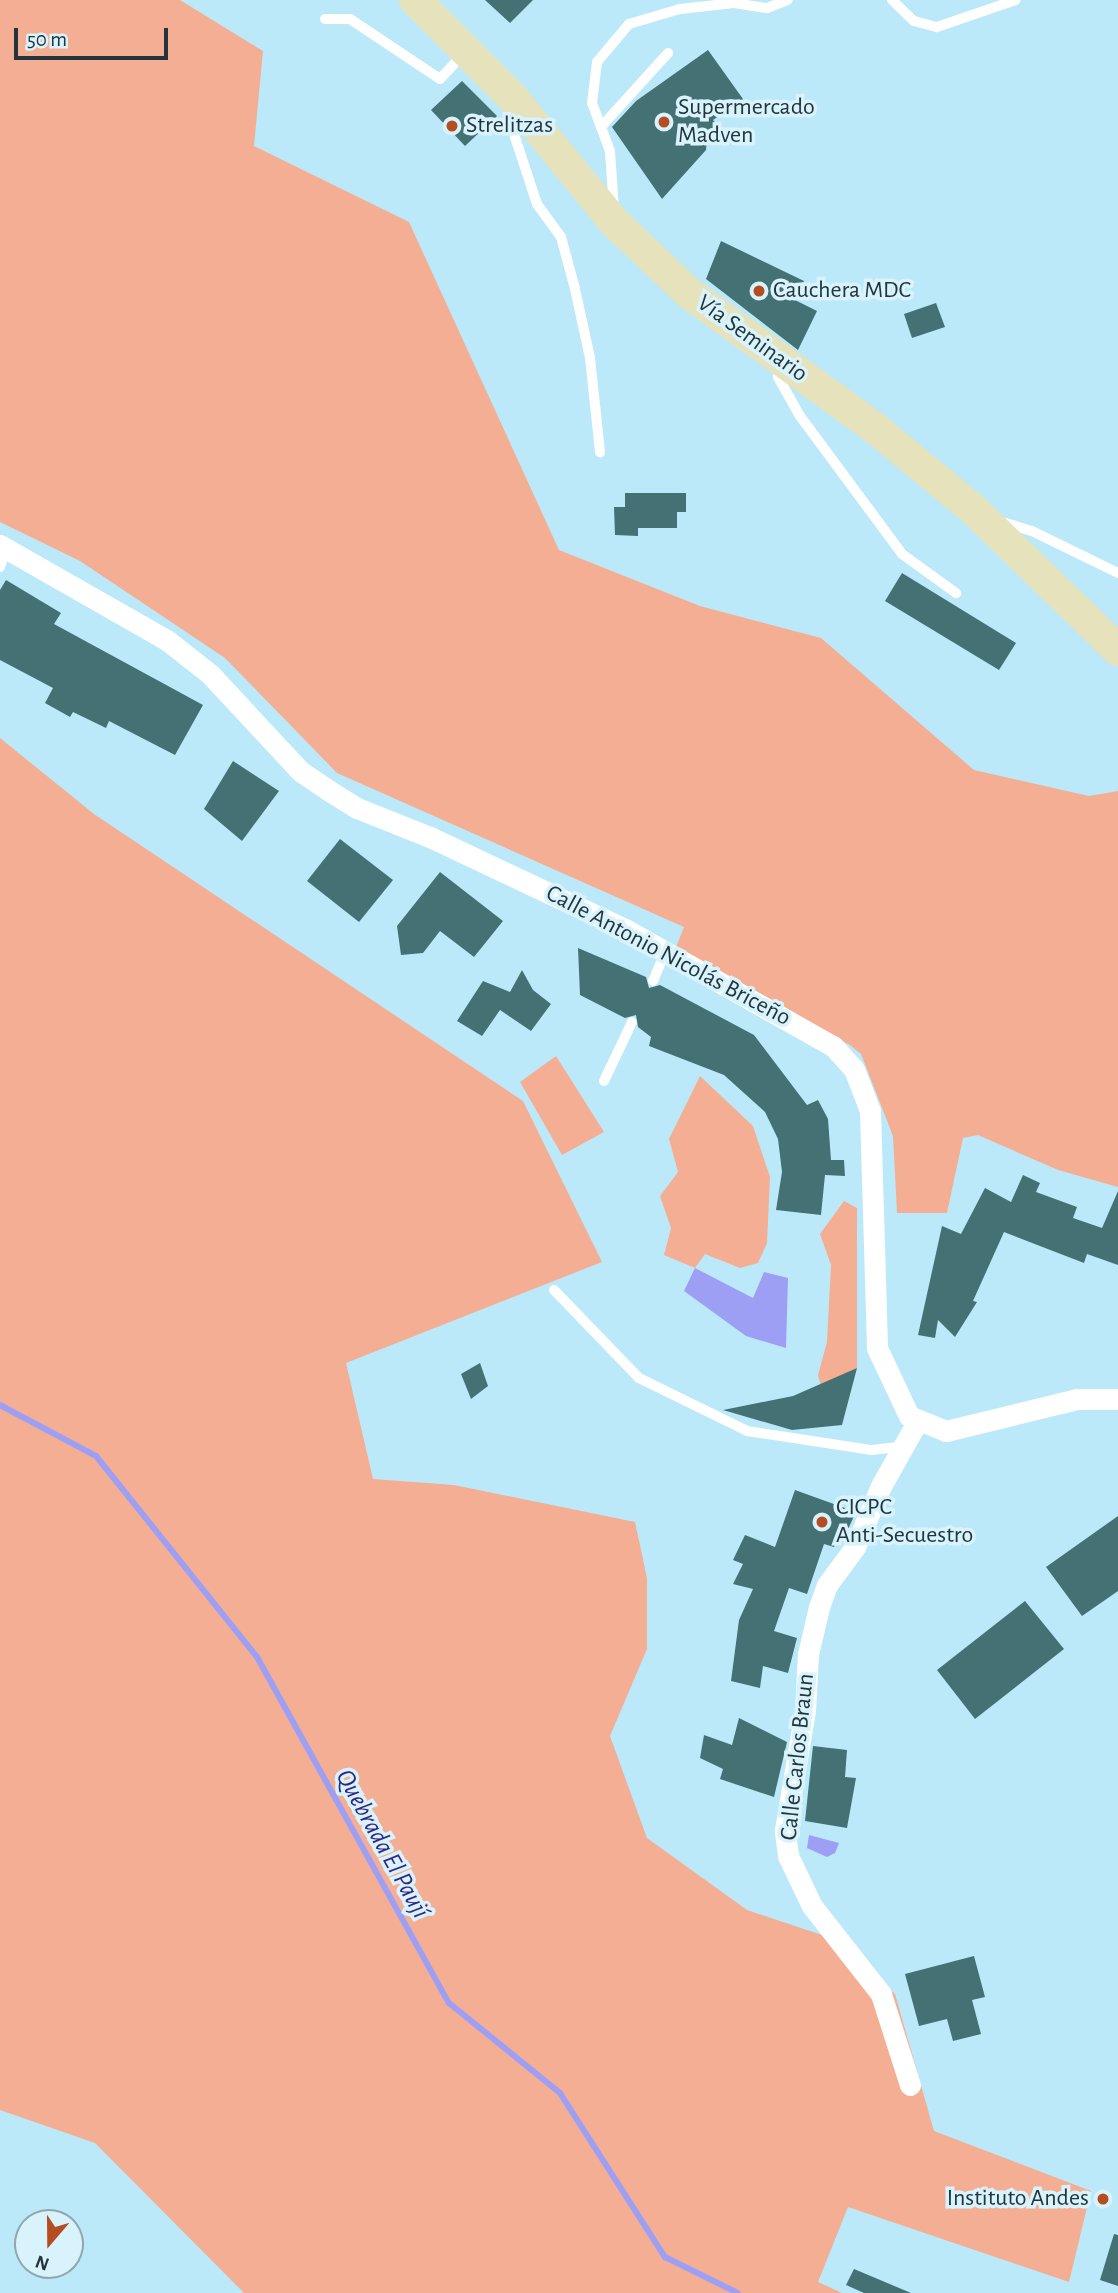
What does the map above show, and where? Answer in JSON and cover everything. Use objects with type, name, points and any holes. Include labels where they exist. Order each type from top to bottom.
[{"type":"main road","name":"Vía Seminario","points":[[415,0],[513,98],[615,223],[690,293],[778,360],[876,429],[979,515],[1118,650]]},
{"type":"street","name":"Calle Antonio Nicolás Briceño","points":[[2,554],[168,641],[210,674],[300,771],[328,790],[666,950],[810,1031],[854,1069],[870,1111],[874,1147],[877,1348],[897,1397],[917,1422]]},
{"type":"street","points":[[917,1422],[946,1431],[1077,1399],[1118,1399]]},
{"type":"street","name":"Calle Carlos Braun","points":[[910,2085],[881,1994],[812,1906],[788,1856],[785,1830],[805,1711],[812,1628],[827,1585],[855,1547],[902,1447],[917,1422]]},
{"type":"lane","points":[[615,223],[610,151],[592,103],[597,62],[629,24],[680,9],[734,3],[767,8],[788,0]]},
{"type":"lane","points":[[892,0],[914,21],[937,27],[1016,0]]},
{"type":"lane","points":[[325,19],[350,19],[440,79],[467,50]]},
{"type":"lane","points":[[601,127],[668,53]]},
{"type":"lane","points":[[513,98],[513,131],[537,204],[561,237],[575,289],[590,358],[600,452]]},
{"type":"lane","points":[[778,360],[778,377],[800,416],[902,554],[956,593]]},
{"type":"lane","points":[[979,515],[1032,531],[1118,573]]},
{"type":"lane","points":[[653,981],[666,950]]},
{"type":"lane","points":[[604,1082],[632,1022]]},
{"type":"lane","points":[[554,1290],[639,1378],[747,1431],[871,1450],[902,1447]]},
{"type":"shaded area","points":[[0,0],[180,0],[263,51],[254,146],[409,222],[559,550],[700,606],[821,638],[974,770],[1089,796],[1118,791],[1118,1187],[1058,1170],[978,1135],[963,1138],[947,1213],[897,1213],[893,1136],[861,1054],[850,1045],[675,950],[684,927],[337,773],[225,658],[80,561],[0,522]]},
{"type":"shaded area","points":[[0,738],[94,814],[523,1101],[602,1262],[346,1363],[373,1479],[454,1485],[635,1522],[647,1578],[647,1649],[610,1736],[647,1838],[747,1910],[825,1936],[895,1994],[934,2131],[1091,2191],[1069,2282],[848,2207],[818,2282],[842,2293],[244,2293],[95,2143],[0,2110]]},
{"type":"shaded area","points":[[556,1056],[604,1132],[562,1155],[520,1082]]},
{"type":"shaded area","points":[[700,1076],[753,1126],[770,1177],[767,1243],[758,1263],[740,1268],[705,1254],[695,1268],[664,1255],[671,1228],[660,1196],[678,1172],[669,1139]]},
{"type":"shaded area","points":[[844,1201],[857,1208],[857,1368],[821,1387],[818,1375],[827,1342],[831,1265],[820,1234]]},
{"type":"water","points":[[695,1268],[753,1298],[764,1272],[788,1278],[786,1348],[746,1336],[684,1291]]},
{"type":"water","points":[[809,1835],[839,1843],[835,1853],[827,1857],[807,1848]]},
{"type":"building","points":[[485,0],[533,0],[510,23]]},
{"type":"building","name":"Supermercado Madven","points":[[708,50],[743,99],[713,120],[717,125],[708,132],[706,150],[662,199],[612,127],[636,101]]},
{"type":"building","points":[[462,81],[497,116],[465,146],[431,110]]},
{"type":"building","name":"Cauchera MDC","points":[[721,241],[804,281],[795,300],[817,311],[798,350],[706,279]]},
{"type":"building","points":[[936,303],[945,327],[912,338],[904,314]]},
{"type":"building","points":[[625,493],[686,493],[686,512],[677,512],[677,528],[638,528],[638,536],[615,535],[614,507],[625,507]]},
{"type":"building","points":[[902,573],[1016,643],[999,670],[885,601]]},
{"type":"building","points":[[6,580],[61,613],[54,624],[203,705],[175,755],[109,721],[106,728],[73,712],[70,717],[45,703],[53,688],[0,660],[0,590]]},
{"type":"building","points":[[233,761],[279,791],[242,841],[204,809]]},
{"type":"building","points":[[340,839],[393,880],[359,922],[307,881]]},
{"type":"building","points":[[440,872],[503,921],[474,957],[440,931],[423,953],[401,955],[397,926]]},
{"type":"building","points":[[578,948],[646,977],[649,988],[660,985],[754,1035],[807,1105],[818,1100],[828,1119],[831,1160],[844,1160],[845,1176],[825,1175],[821,1215],[776,1210],[782,1172],[778,1139],[765,1112],[724,1075],[649,1046],[651,1037],[638,1027],[636,1015],[625,1018],[580,995]]},
{"type":"building","points":[[522,970],[533,990],[551,1004],[531,1031],[500,1010],[482,1036],[457,1021],[483,981],[510,992]]},
{"type":"building","points":[[1023,1175],[1040,1183],[1036,1192],[1077,1207],[1073,1218],[1102,1228],[1118,1191],[1118,1265],[1087,1254],[1084,1263],[1004,1232],[973,1301],[977,1302],[955,1337],[938,1320],[935,1338],[918,1335],[942,1226],[961,1234],[985,1188],[1011,1202]]},
{"type":"building","points":[[480,1363],[488,1386],[471,1399],[461,1374]]},
{"type":"building","points":[[857,1368],[842,1425],[792,1430],[723,1410],[793,1396]]},
{"type":"building","points":[[795,1490],[856,1512],[842,1542],[836,1540],[834,1547],[824,1544],[807,1594],[789,1588],[774,1631],[797,1638],[788,1673],[763,1666],[760,1688],[731,1681],[739,1620],[753,1589],[733,1584],[743,1564],[733,1560],[745,1535],[775,1547]]},
{"type":"building","points":[[1118,1516],[1118,1591],[1082,1616],[1046,1567]]},
{"type":"building","points":[[1025,1601],[1064,1649],[975,1719],[937,1670]]},
{"type":"building","points":[[739,1718],[787,1742],[774,1797],[720,1779],[723,1769],[700,1758],[704,1735],[732,1745]]},
{"type":"building","points":[[813,1746],[847,1750],[845,1777],[856,1778],[847,1828],[805,1821]]},
{"type":"building","points":[[974,1956],[985,1997],[972,2000],[981,2034],[953,2041],[947,2019],[919,2026],[905,1974]]},
{"type":"building","points":[[1114,2234],[1118,2235],[1118,2286],[1100,2280]]},
{"type":"building","points":[[854,2269],[911,2293],[864,2293],[846,2285]]},
{"type":"waterway","name":"Quebrada El Paují","points":[[0,1405],[96,1456],[257,1657],[449,2003],[560,2093],[665,2257],[738,2293]]},
{"type":"place","name":"Supermercado Madven","points":[[664,122]]},
{"type":"place","name":"Strelitzas","points":[[452,126]]},
{"type":"place","name":"Cauchera MDC","points":[[759,291]]},
{"type":"place","name":"CICPC Anti-Secuestro","points":[[822,1522]]},
{"type":"place","name":"Instituto Andes","points":[[1103,2199]]}]
